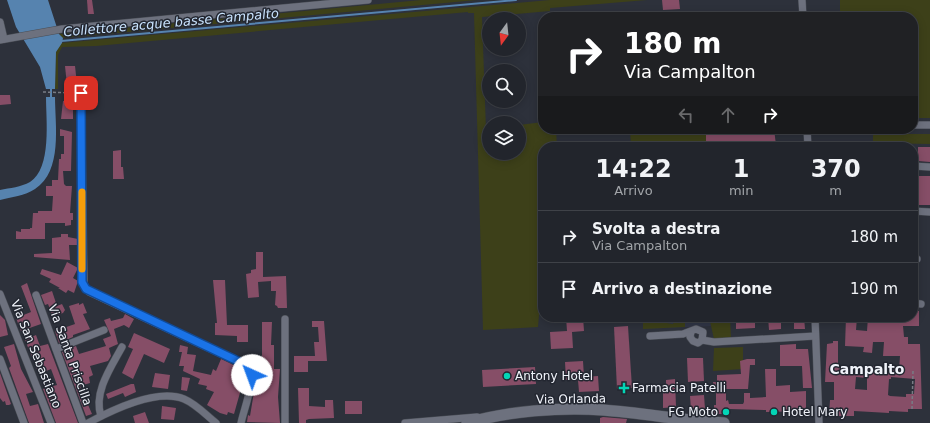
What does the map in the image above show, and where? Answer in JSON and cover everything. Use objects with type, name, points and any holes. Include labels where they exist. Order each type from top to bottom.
[{"type":"main road","name":"Via Orlanda","points":[[467,423],[486,417],[550,411],[593,410],[686,421],[724,423]]},
{"type":"street","points":[[0,22],[2,39],[62,29],[368,0]]},
{"type":"street","points":[[802,0],[803,12]]},
{"type":"street","points":[[81,93],[84,285],[90,292],[249,367],[252,380],[241,423]]},
{"type":"street","points":[[918,125],[930,126]]},
{"type":"street","points":[[918,166],[930,167]]},
{"type":"street","points":[[918,211],[930,212]]},
{"type":"street","name":"Via San Sebastiano","points":[[0,294],[51,423]]},
{"type":"street","name":"Via Santa Priscilla","points":[[36,295],[83,423]]},
{"type":"street","points":[[285,320],[285,423]]},
{"type":"street","points":[[814,322],[819,423]]},
{"type":"street","points":[[56,349],[104,330]]},
{"type":"street","points":[[650,336],[691,332],[690,337],[693,341],[698,343],[702,340],[714,342],[815,336]]},
{"type":"street","points":[[101,416],[98,407],[99,395],[122,347]]},
{"type":"street","points":[[0,358],[24,423]]},
{"type":"street","points":[[88,423],[119,407],[141,401],[170,396],[190,402],[216,423]]},
{"type":"street","points":[[405,423],[486,417]]},
{"type":"street","points":[[434,420],[441,423]]},
{"type":"street","points":[[413,422],[425,423]]},
{"type":"path","points":[[43,92],[81,93]]},
{"type":"path","points":[[912,408],[913,371]]},
{"type":"shaded area","points":[[643,322],[712,322],[712,326],[643,329]]},
{"type":"green space","points":[[421,0],[477,0],[63,38],[59,34]]},
{"type":"green space","points":[[550,0],[647,0],[550,8],[550,11],[526,13],[482,12],[482,56],[483,56],[484,64],[482,64],[482,108],[485,108],[486,116],[482,116],[482,160],[526,160],[526,124],[538,123],[538,134],[556,134],[557,142],[538,142],[538,327],[483,330],[474,13],[468,12],[96,46],[62,47],[58,55],[58,89],[55,89],[56,52],[61,43]]},
{"type":"green space","points":[[840,0],[930,0],[930,118],[918,118],[918,12],[840,11]]},
{"type":"green space","points":[[630,134],[715,134],[706,135],[706,142],[631,142]]},
{"type":"green space","points":[[873,134],[930,134],[930,144],[918,144],[918,142],[873,142]]},
{"type":"green space","points":[[643,322],[673,324],[674,322],[685,322],[685,327],[643,329]]},
{"type":"green space","points":[[710,322],[730,322],[731,338],[714,339]]},
{"type":"green space","points":[[743,347],[743,369],[713,371],[714,348]]},
{"type":"water","points":[[7,0],[48,0],[59,34],[63,38],[62,43],[56,52],[55,89],[46,89],[40,67],[16,27]]},
{"type":"water","points":[[46,97],[55,97],[56,147],[50,171],[44,181],[35,189],[22,195],[0,200],[0,190],[27,184],[37,175],[42,166],[45,155],[47,130]]},
{"type":"building","points":[[87,0],[92,0],[94,14],[88,14]]},
{"type":"building","points":[[662,0],[679,0],[680,9],[663,10]]},
{"type":"building","points":[[65,66],[75,66],[77,84],[67,85]]},
{"type":"building","points":[[0,95],[10,95],[11,104],[0,105]]},
{"type":"building","points":[[63,101],[69,101],[69,104],[73,104],[73,119],[61,119]]},
{"type":"building","points":[[60,129],[72,132],[71,171],[63,171],[64,184],[66,186],[72,186],[70,213],[73,213],[73,220],[71,220],[71,225],[65,226],[65,223],[45,223],[45,239],[16,239],[16,231],[21,232],[21,229],[32,228],[33,213],[38,213],[38,211],[52,211],[53,196],[46,196],[46,186],[52,186],[52,180],[58,180],[59,159],[61,159],[61,154],[64,154],[64,136],[60,136]]},
{"type":"building","points":[[775,134],[776,142],[706,142],[706,135]]},
{"type":"building","points":[[918,147],[930,147],[930,162],[918,161]]},
{"type":"building","points":[[121,150],[121,167],[123,167],[124,179],[113,179],[113,151]]},
{"type":"building","points":[[919,176],[930,176],[930,205],[918,205]]},
{"type":"building","points":[[61,234],[68,234],[68,237],[78,239],[78,245],[69,245],[70,260],[34,257],[34,254],[52,253],[52,238],[61,237]]},
{"type":"building","points":[[256,252],[263,252],[263,277],[286,276],[287,308],[278,308],[275,305],[276,291],[271,291],[271,281],[258,282],[259,297],[248,298],[246,274],[251,273],[251,270],[256,269]]},
{"type":"building","points":[[67,262],[78,268],[73,278],[78,281],[74,293],[68,290],[66,293],[49,282],[51,279],[40,274],[42,269],[61,275]]},
{"type":"building","points":[[213,280],[225,280],[227,325],[248,325],[248,342],[237,342],[237,336],[215,335],[215,323],[217,323]]},
{"type":"building","points":[[27,283],[41,324],[21,331],[16,318],[31,312],[21,286]]},
{"type":"building","points":[[52,291],[57,306],[62,304],[65,310],[63,313],[53,317],[48,304],[45,305],[41,295]]},
{"type":"building","points":[[79,303],[79,305],[83,303],[87,313],[83,314],[90,329],[73,335],[73,337],[59,343],[55,331],[75,324],[69,306]]},
{"type":"building","points":[[919,311],[919,326],[903,326],[904,337],[908,337],[908,344],[920,344],[922,409],[908,409],[908,412],[889,411],[889,413],[854,411],[854,416],[829,416],[830,400],[834,400],[834,382],[825,382],[827,344],[833,343],[833,341],[838,341],[838,368],[863,368],[875,366],[875,369],[899,370],[900,356],[883,356],[884,342],[873,342],[872,353],[863,352],[864,347],[845,346],[846,322],[857,322],[856,330],[867,331],[868,322],[918,322]],"holes":[[[856,377],[867,378],[867,390],[855,389]],[[891,377],[915,379],[914,394],[906,394],[906,397],[888,395],[889,379],[891,379]]]},
{"type":"building","points":[[125,314],[134,319],[129,328],[124,325],[114,329],[118,344],[109,348],[111,356],[108,361],[90,366],[93,375],[89,377],[90,383],[80,386],[92,414],[86,416],[62,352],[76,346],[79,354],[106,346],[103,339],[111,336],[104,320],[110,318],[111,321],[123,318]]},
{"type":"building","points":[[0,315],[5,320],[8,335],[0,337]]},
{"type":"building","points":[[312,321],[324,321],[327,361],[308,361],[308,372],[294,372],[294,356],[315,356],[314,342],[319,342],[318,327],[312,327]]},
{"type":"building","points":[[262,322],[272,322],[271,345],[274,345],[274,369],[280,369],[278,397],[280,423],[247,422],[248,415],[250,416],[258,368],[262,368]]},
{"type":"building","points":[[566,322],[583,322],[584,331],[572,332],[573,348],[551,349],[550,332],[567,331]]},
{"type":"building","points":[[736,322],[755,322],[755,328],[736,329]]},
{"type":"building","points":[[768,322],[781,322],[781,329],[769,330]]},
{"type":"building","points":[[794,322],[804,322],[805,329],[794,329]]},
{"type":"building","points":[[628,326],[632,388],[617,389],[614,327]]},
{"type":"building","points":[[134,333],[170,349],[164,363],[144,354],[133,379],[122,373],[133,349],[128,347]]},
{"type":"building","points":[[36,335],[40,346],[48,344],[78,423],[56,423],[43,389],[57,385],[51,369],[39,374],[25,340]]},
{"type":"building","points":[[14,344],[21,369],[33,392],[26,394],[30,406],[38,404],[44,423],[29,423],[9,368],[11,366],[4,347]]},
{"type":"building","points":[[796,344],[796,349],[808,349],[812,388],[803,388],[802,366],[780,366],[780,345]]},
{"type":"building","points":[[180,345],[188,347],[187,354],[196,355],[193,371],[211,375],[213,369],[216,371],[221,359],[240,368],[238,372],[245,375],[234,414],[228,412],[227,415],[220,413],[207,405],[214,392],[206,389],[207,386],[198,384],[200,379],[183,371],[184,366],[179,366],[182,352],[179,352]]},
{"type":"building","points":[[687,358],[703,358],[704,381],[688,382]]},
{"type":"building","points":[[755,359],[755,365],[750,365],[748,389],[726,389],[726,401],[728,400],[729,404],[743,404],[744,393],[750,393],[750,398],[766,397],[765,369],[776,369],[776,386],[790,385],[790,392],[806,391],[806,411],[766,412],[766,410],[729,409],[729,414],[714,414],[714,405],[716,405],[716,389],[714,389],[713,382],[717,382],[717,375],[741,374],[740,361]]},
{"type":"building","points":[[583,361],[584,377],[598,376],[599,391],[579,392],[578,380],[566,380],[565,362]]},
{"type":"building","points":[[535,367],[536,384],[483,387],[482,370]]},
{"type":"building","points":[[0,373],[11,404],[9,405],[6,405],[5,401],[3,402],[0,398]]},
{"type":"building","points":[[155,373],[170,375],[168,389],[152,387]]},
{"type":"building","points":[[182,377],[190,378],[187,391],[181,390]]},
{"type":"building","points":[[675,379],[676,407],[663,408],[663,393],[666,393],[666,380]]},
{"type":"building","points":[[134,384],[136,392],[125,397],[123,393],[108,399],[106,394]]},
{"type":"building","points":[[298,388],[309,388],[309,406],[325,407],[325,400],[333,400],[334,418],[309,419],[306,420],[306,423],[299,423]]},
{"type":"building","points":[[704,395],[705,409],[691,410],[690,396]]},
{"type":"building","points":[[345,401],[362,401],[362,414],[345,414]]},
{"type":"building","points":[[162,406],[176,408],[174,420],[161,419]]},
{"type":"building","points":[[145,412],[149,423],[135,423],[133,416]]},
{"type":"building","points":[[600,418],[627,419],[626,423],[600,423]]},
{"type":"waterway","name":"Collettore acque basse Campalto","points":[[61,41],[516,0]]},
{"type":"waterway","points":[[51,87],[51,98]]},
{"type":"slow traffic","points":[[82,192],[82,269]]},
{"type":"place","name":"Antony Hotel","points":[[507,376]]},
{"type":"place","name":"Farmacia Patelli","points":[[624,388]]},
{"type":"place","name":"FG Moto","points":[[726,412]]},
{"type":"place","name":"Hotel Mary","points":[[774,412]]},
{"type":"district","name":"Campalto","points":[[867,369]]},
{"type":"route","points":[[81,93],[82,282],[86,289],[244,364],[249,367],[252,375]]}]
